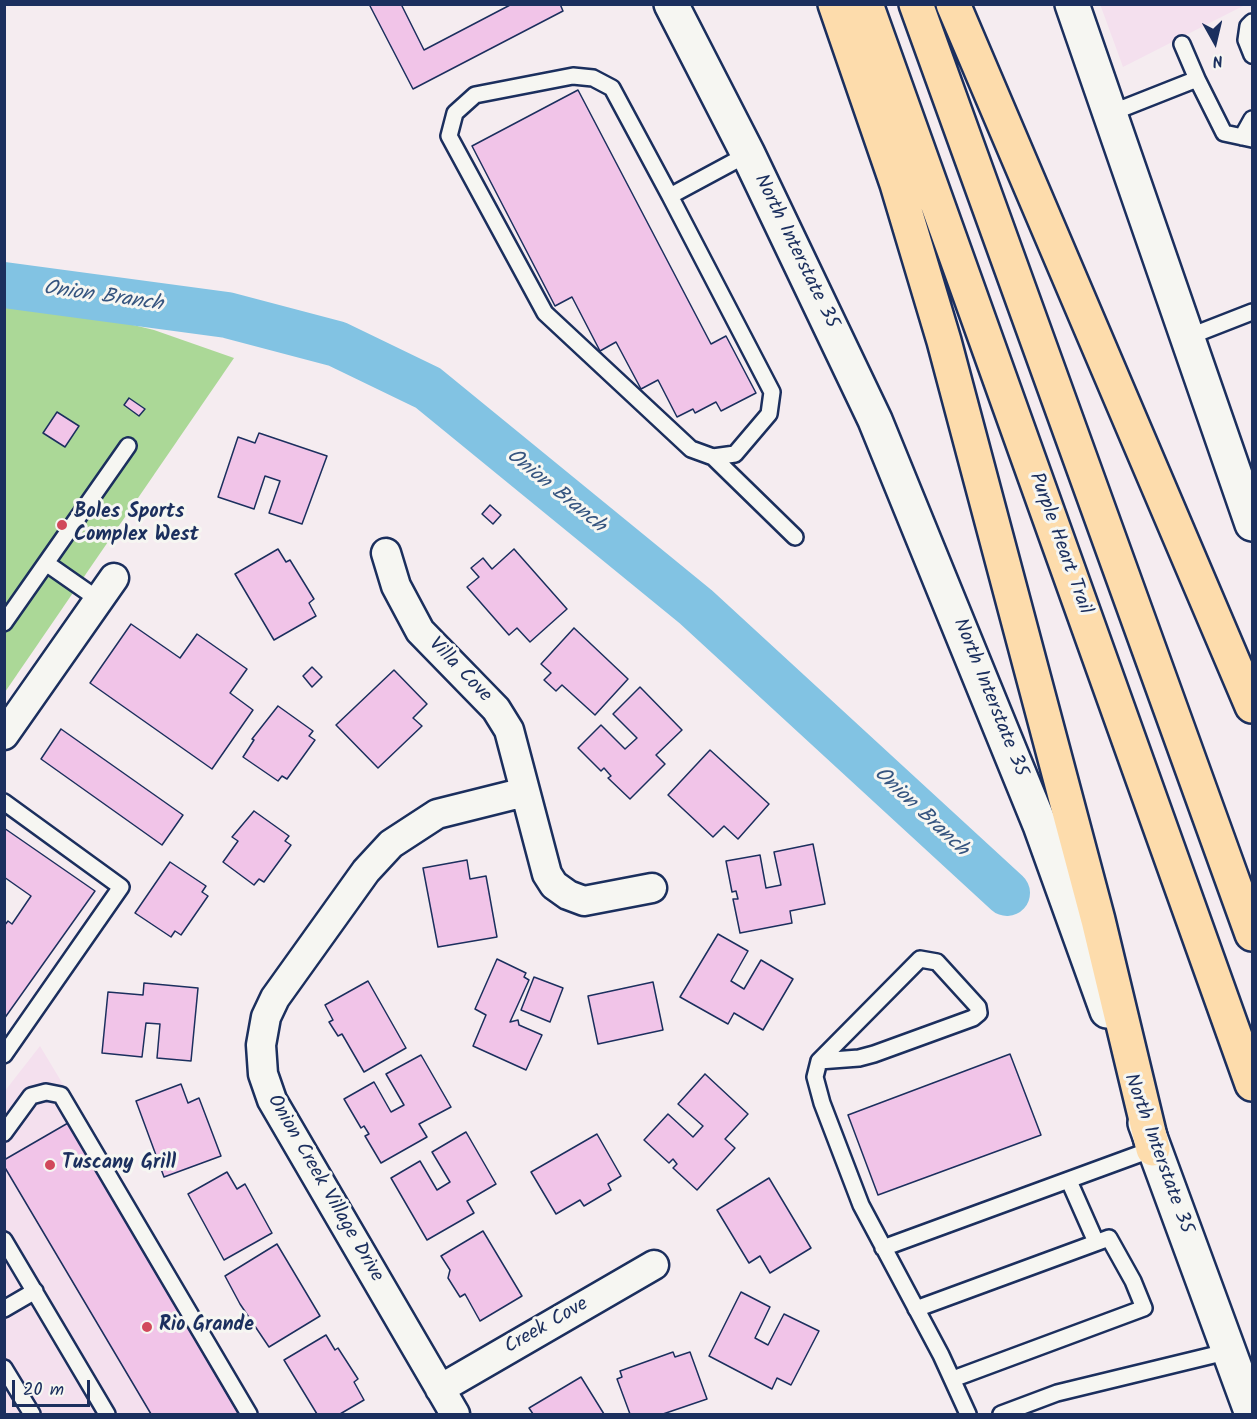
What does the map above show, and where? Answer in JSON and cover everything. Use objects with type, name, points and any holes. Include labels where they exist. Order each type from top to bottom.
[{"type":"highway","points":[[835,4],[897,184],[944,341],[1098,920],[1154,1149]]},
{"type":"highway","name":"Purple Heart Trail","points":[[866,4],[1252,1084]]},
{"type":"highway","points":[[916,4],[1252,934]]},
{"type":"highway","points":[[953,4],[1252,706]]},
{"type":"main road","name":"North Interstate 35","points":[[671,4],[748,154],[875,420],[955,611],[1040,825],[1097,981],[1154,1149],[1252,1414]]},
{"type":"main road","points":[[1072,4],[1252,524]]},
{"type":"street","name":"Villa Cove","points":[[386,553],[396,586],[420,631],[496,709],[509,730],[547,874],[554,885],[567,895],[584,901],[652,888]]},
{"type":"street","points":[[4,735],[106,589]]},
{"type":"street","name":"Onion Creek Village Drive","points":[[455,1414],[272,1100],[263,1074],[261,1045],[266,1017],[275,998],[366,871],[391,844],[437,814],[525,792]]},
{"type":"street","name":"Creek Cove","points":[[440,1389],[654,1265]]},
{"type":"lane","points":[[1252,22],[1248,26],[1246,40],[1252,55]]},
{"type":"lane","points":[[1182,44],[1224,132],[1247,138],[1252,119]]},
{"type":"lane","points":[[713,457],[735,454],[769,414],[771,392],[612,88],[593,78],[573,76],[475,95],[455,113],[449,136],[545,313],[691,448],[713,457],[795,537]]},
{"type":"lane","points":[[1111,113],[1197,79]]},
{"type":"lane","points":[[670,196],[748,154]]},
{"type":"lane","points":[[1188,337],[1252,312]]},
{"type":"lane","points":[[4,623],[128,446]]},
{"type":"lane","points":[[46,563],[106,589]]},
{"type":"lane","points":[[4,802],[121,887],[4,1055]]},
{"type":"lane","points":[[819,1061],[859,1058],[874,1054],[973,1018],[979,1012],[978,1007],[937,962],[920,959],[819,1061],[816,1077],[822,1103],[861,1205],[953,1379],[968,1414]]},
{"type":"lane","points":[[4,1133],[32,1096],[46,1092],[61,1095],[249,1414]]},
{"type":"lane","points":[[883,1248],[1154,1149]]},
{"type":"lane","points":[[1069,1181],[1096,1242]]},
{"type":"lane","points":[[916,1309],[1109,1238],[1133,1281],[1144,1308],[953,1379]]},
{"type":"lane","points":[[4,1240],[107,1414]]},
{"type":"lane","points":[[4,1309],[35,1291]]},
{"type":"lane","points":[[1000,1414],[1057,1392],[1230,1351]]},
{"type":"lane","points":[[4,1368],[32,1414]]},
{"type":"shaded area","points":[[1100,4],[1245,5],[1123,67]]},
{"type":"shaded area","points":[[40,1046],[261,1414],[5,1414],[4,1092]]},
{"type":"green space","name":"Boles Sports Complex West","points":[[5,294],[154,330],[234,358],[5,692]]},
{"type":"building","points":[[369,4],[401,4],[424,50],[512,4],[560,4],[563,11],[413,89]]},
{"type":"building","points":[[578,90],[711,344],[726,336],[756,393],[721,411],[716,402],[695,413],[693,409],[677,417],[658,380],[641,389],[616,342],[600,351],[572,297],[555,306],[472,146]]},
{"type":"building","points":[[129,398],[145,409],[139,416],[124,405]]},
{"type":"building","points":[[57,412],[79,426],[65,447],[43,433]]},
{"type":"building","points":[[259,433],[327,456],[302,524],[269,513],[280,481],[265,476],[254,509],[218,497],[238,437],[255,443]]},
{"type":"building","points":[[490,505],[501,515],[493,524],[482,514]]},
{"type":"building","points":[[278,549],[286,562],[290,560],[314,599],[309,603],[316,616],[274,640],[235,574]]},
{"type":"building","points":[[514,549],[567,609],[530,642],[517,628],[509,635],[467,587],[479,577],[471,568],[483,558],[492,569]]},
{"type":"building","points":[[131,624],[180,658],[197,634],[247,669],[230,693],[253,710],[212,769],[90,683]]},
{"type":"building","points":[[574,628],[628,679],[595,715],[562,685],[556,691],[544,680],[551,673],[541,664]]},
{"type":"building","points":[[312,667],[322,677],[312,687],[303,676]]},
{"type":"building","points":[[394,670],[427,704],[413,718],[422,726],[378,768],[336,725]]},
{"type":"building","points":[[640,687],[682,730],[656,755],[665,764],[630,799],[608,778],[611,776],[604,768],[601,771],[578,748],[601,725],[625,749],[637,738],[613,714]]},
{"type":"building","points":[[278,706],[313,731],[309,736],[315,740],[287,779],[282,776],[278,781],[243,757],[254,740],[252,739]]},
{"type":"building","points":[[61,729],[183,815],[162,845],[41,759]]},
{"type":"building","points":[[710,750],[769,804],[738,839],[724,826],[713,837],[668,795]]},
{"type":"building","points":[[254,811],[289,836],[285,841],[291,845],[264,882],[259,879],[254,885],[223,862],[238,841],[232,837]]},
{"type":"building","points":[[4,828],[95,891],[4,1019],[4,926],[8,921],[12,924],[31,896],[4,877]]},
{"type":"building","points":[[813,844],[825,904],[790,911],[792,923],[740,933],[733,899],[738,899],[736,891],[732,892],[726,861],[760,855],[766,888],[781,885],[774,852]]},
{"type":"building","points":[[467,860],[470,879],[486,876],[497,937],[438,947],[423,868]]},
{"type":"building","points":[[170,862],[206,886],[202,892],[208,896],[181,935],[175,931],[171,937],[135,913]]},
{"type":"building","points":[[718,934],[748,951],[731,981],[744,989],[761,960],[793,979],[763,1030],[734,1013],[728,1024],[680,997]]},
{"type":"building","points":[[497,959],[526,973],[524,977],[529,980],[510,1022],[518,1020],[519,1025],[542,1035],[526,1070],[473,1046],[486,1015],[475,1009]]},
{"type":"building","points":[[534,977],[563,988],[550,1022],[521,1010]]},
{"type":"building","points":[[368,981],[406,1048],[364,1072],[342,1034],[338,1036],[329,1022],[333,1020],[325,1005]]},
{"type":"building","points":[[653,982],[663,1030],[598,1044],[588,996]]},
{"type":"building","points":[[144,983],[198,988],[191,1061],[157,1058],[160,1024],[146,1023],[142,1057],[102,1053],[108,992],[143,995]]},
{"type":"building","points":[[1010,1054],[1041,1135],[878,1195],[848,1115]]},
{"type":"building","points":[[421,1055],[451,1107],[419,1124],[427,1137],[381,1163],[365,1136],[369,1134],[364,1126],[361,1128],[344,1099],[374,1082],[391,1112],[404,1105],[386,1074]]},
{"type":"building","points":[[705,1074],[748,1114],[725,1139],[735,1148],[697,1190],[673,1168],[677,1164],[673,1159],[669,1163],[644,1140],[668,1114],[693,1137],[703,1126],[678,1104]]},
{"type":"building","points":[[181,1084],[188,1103],[199,1098],[221,1156],[164,1177],[136,1101]]},
{"type":"building","points":[[68,1123],[239,1414],[151,1414],[4,1166],[4,1160]]},
{"type":"building","points":[[466,1132],[496,1184],[467,1201],[474,1213],[427,1240],[391,1178],[420,1161],[437,1190],[450,1182],[432,1152]]},
{"type":"building","points":[[597,1134],[621,1176],[608,1184],[611,1190],[584,1206],[580,1200],[556,1214],[531,1172]]},
{"type":"building","points":[[227,1172],[237,1189],[245,1184],[272,1233],[224,1260],[188,1194]]},
{"type":"building","points":[[769,1178],[811,1248],[770,1273],[760,1256],[749,1263],[717,1210]]},
{"type":"building","points":[[483,1231],[522,1296],[480,1321],[465,1294],[460,1297],[448,1278],[450,1270],[441,1256]]},
{"type":"building","points":[[277,1244],[320,1316],[269,1347],[240,1304],[225,1276]]},
{"type":"building","points":[[741,1292],[770,1307],[755,1338],[768,1345],[784,1314],[819,1331],[791,1385],[777,1378],[772,1389],[709,1356]]},
{"type":"building","points":[[326,1335],[335,1350],[338,1348],[358,1379],[354,1382],[364,1400],[340,1414],[317,1414],[284,1360]]},
{"type":"building","points":[[673,1352],[675,1357],[690,1352],[707,1399],[663,1414],[630,1414],[617,1379],[622,1377],[620,1371]]},
{"type":"building","points":[[581,1377],[604,1414],[533,1414],[529,1408]]},
{"type":"waterway","name":"Onion Branch","points":[[4,285],[227,315],[337,344],[428,388],[696,607],[1007,893]]},
{"type":"place","name":"Boles Sports Complex West","points":[[62,525]]},
{"type":"place","name":"Tuscany Grill","points":[[50,1165]]},
{"type":"place","name":"Rio Grande","points":[[147,1327]]}]
